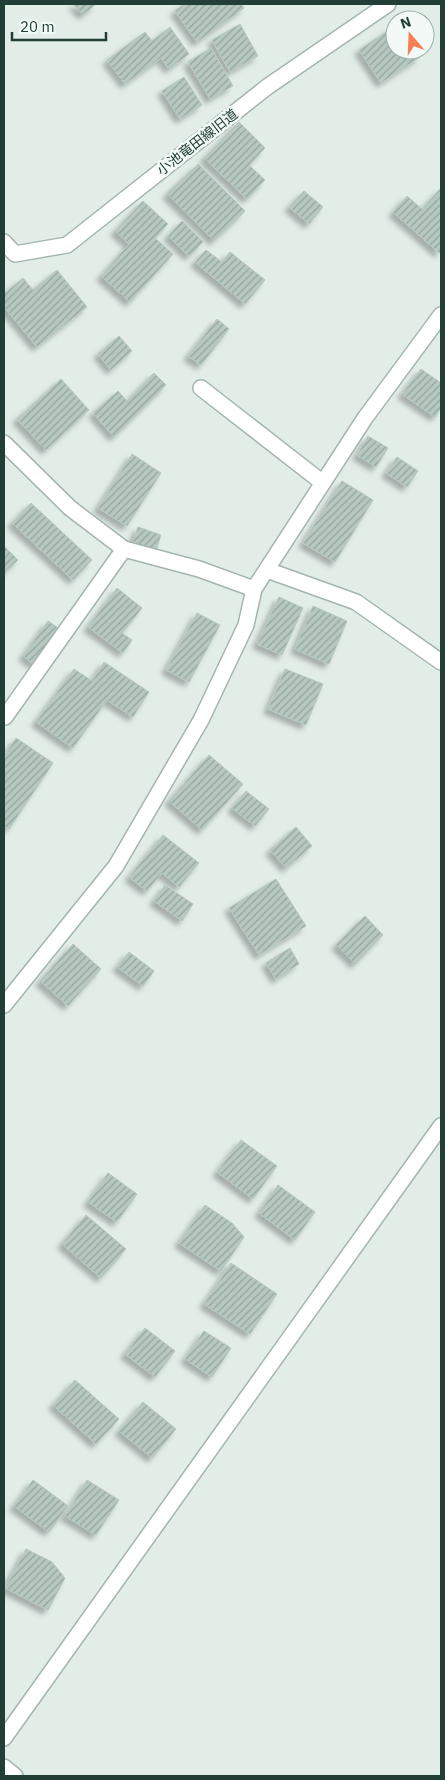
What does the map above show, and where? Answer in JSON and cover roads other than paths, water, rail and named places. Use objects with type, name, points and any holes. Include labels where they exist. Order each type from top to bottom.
[{"type":"street","name":"小池竜田線旧道","points":[[4,242],[9,258],[67,245],[267,87],[388,4]]},
{"type":"street","points":[[4,1005],[110,874],[121,857],[201,720],[246,625],[254,589],[365,418],[441,315]]},
{"type":"street","points":[[201,388],[323,483]]},
{"type":"street","points":[[4,443],[70,508],[124,549],[198,569],[254,589]]},
{"type":"street","points":[[5,716],[124,549]]},
{"type":"street","points":[[267,570],[356,602],[441,662]]},
{"type":"street","points":[[4,1738],[441,1126]]},
{"type":"street","points":[[4,1767],[15,1776]]}]
